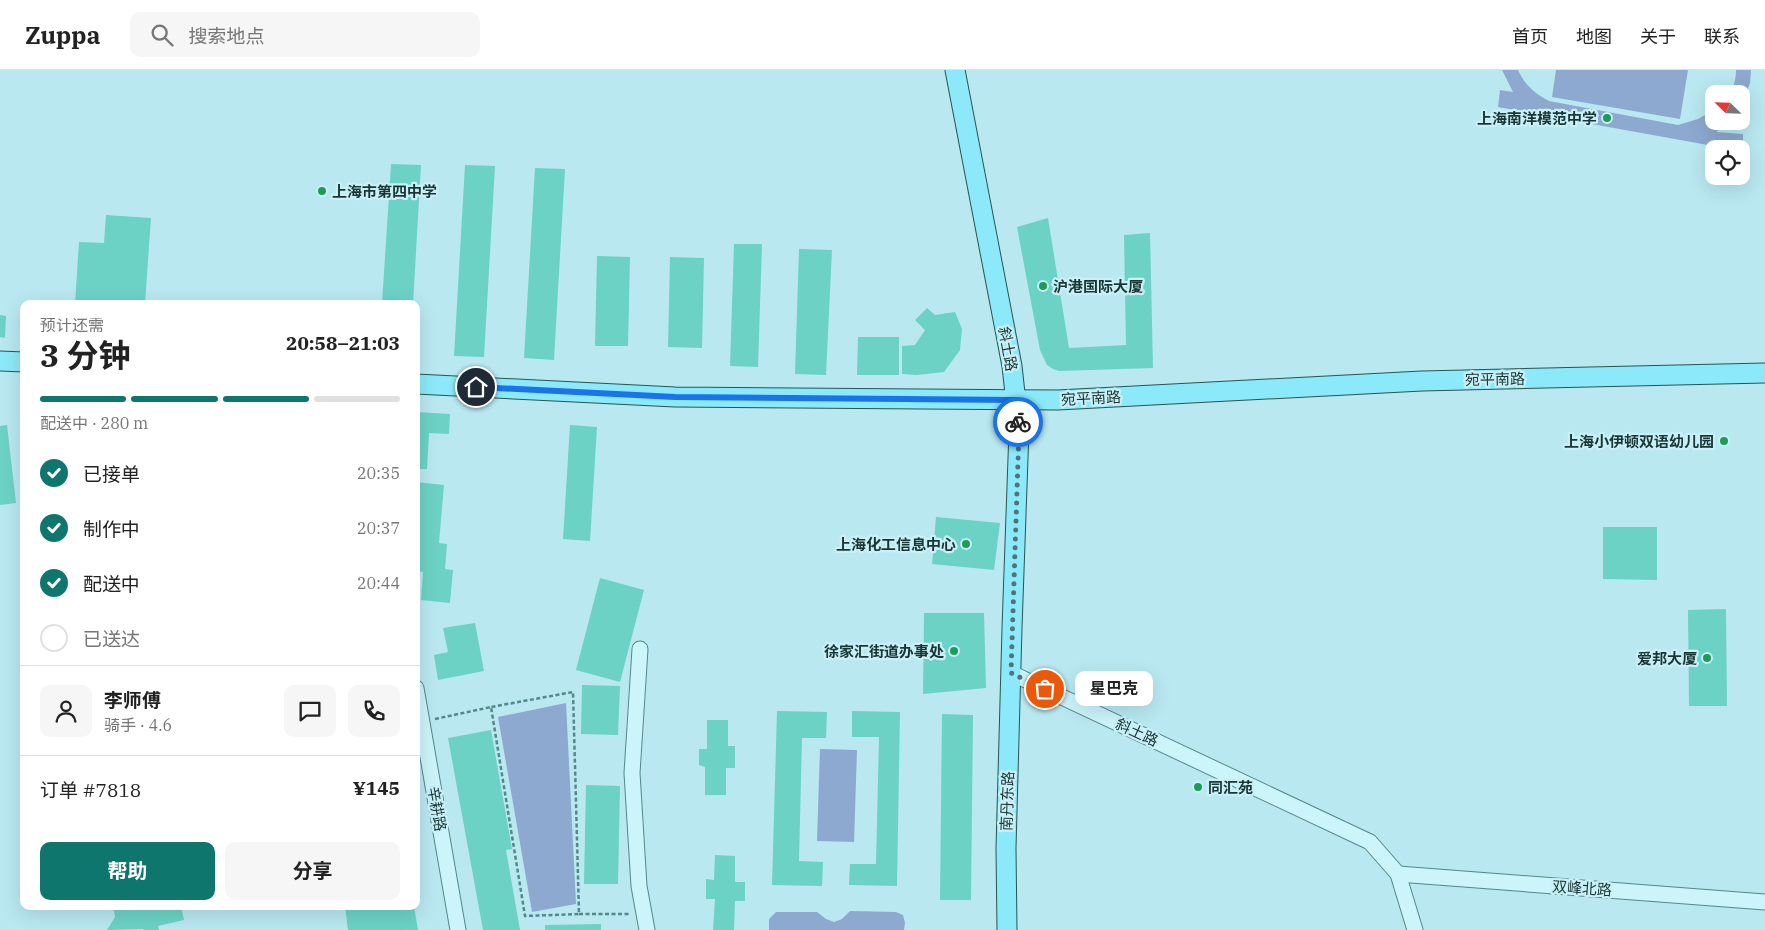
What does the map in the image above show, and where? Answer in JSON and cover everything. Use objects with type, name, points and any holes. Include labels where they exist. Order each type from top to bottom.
[{"type":"main road","name":"斜土路","points":[[955,70],[1012,366],[1019,430],[1011,673]]},
{"type":"main road","points":[[0,361],[20,362]]},
{"type":"main road","name":"宛平南路","points":[[420,384],[675,397],[1058,400],[1422,381],[1765,373]]},
{"type":"main road","name":"南丹东路","points":[[1007,930],[1006,848],[1011,673]]},
{"type":"street","points":[[640,649],[632,773],[639,886],[648,930]]},
{"type":"street","name":"斜土路","points":[[1011,673],[1370,842],[1398,874],[1415,930]]},
{"type":"street","name":"辛耕路","points":[[420,711],[458,930]]},
{"type":"street","name":"双峰北路","points":[[1398,874],[1765,902]]},
{"type":"path","points":[[422,722],[573,692],[579,914]]},
{"type":"path","points":[[491,708],[524,916],[639,914]]},
{"type":"shaded area","points":[[1502,70],[1518,70],[1530,88],[1549,101],[1678,125],[1705,115],[1705,130],[1743,134],[1743,140],[1705,140],[1705,144],[1498,107],[1500,90],[1513,92]]},
{"type":"shaded area","points":[[1556,70],[1688,70],[1680,119],[1552,97]]},
{"type":"shaded area","points":[[1736,70],[1751,70],[1749,85],[1733,85]]},
{"type":"shaded area","points":[[566,703],[576,904],[532,912],[498,717]]},
{"type":"shaded area","points":[[820,749],[857,750],[854,842],[817,841]]},
{"type":"shaded area","points":[[850,911],[896,912],[903,915],[904,930],[769,930],[769,919],[776,912],[817,912],[834,922],[842,919]]},
{"type":"building","points":[[391,164],[421,165],[413,300],[382,300]]},
{"type":"building","points":[[465,165],[495,166],[484,357],[454,356]]},
{"type":"building","points":[[535,168],[565,169],[554,360],[524,358]]},
{"type":"building","points":[[106,215],[151,218],[145,300],[75,300],[79,242],[104,243]]},
{"type":"building","name":"沪港国际大厦","points":[[1048,218],[1069,348],[1126,345],[1124,235],[1150,233],[1153,368],[1059,371],[1047,365],[1040,350],[1017,227]]},
{"type":"building","points":[[734,244],[762,244],[758,367],[730,366]]},
{"type":"building","points":[[799,249],[832,250],[826,375],[795,374]]},
{"type":"building","points":[[597,256],[630,257],[628,346],[595,346]]},
{"type":"building","points":[[670,257],[704,258],[702,348],[668,347]]},
{"type":"building","points":[[927,308],[935,315],[955,312],[962,329],[960,350],[944,372],[917,375],[902,374],[902,346],[915,345],[925,330],[915,320]]},
{"type":"building","points":[[0,315],[6,316],[5,338],[0,337]]},
{"type":"building","points":[[858,337],[899,337],[899,375],[857,375]]},
{"type":"building","points":[[420,412],[450,414],[449,434],[429,433],[427,469],[420,469]]},
{"type":"building","points":[[7,425],[16,503],[0,505],[0,426]]},
{"type":"building","points":[[570,425],[597,427],[590,541],[563,539]]},
{"type":"building","points":[[420,482],[444,485],[439,543],[447,544],[445,569],[453,570],[450,603],[421,600],[423,572],[420,572]]},
{"type":"building","name":"上海化工信息中心","points":[[936,517],[1000,523],[994,570],[932,564]]},
{"type":"building","points":[[1603,527],[1657,527],[1657,580],[1603,579]]},
{"type":"building","points":[[600,578],[644,590],[620,682],[576,670]]},
{"type":"building","name":"爱邦大厦","points":[[1726,609],[1727,706],[1689,706],[1688,610]]},
{"type":"building","name":"徐家汇街道办事处","points":[[924,613],[984,613],[986,688],[923,694]]},
{"type":"building","points":[[475,623],[484,671],[438,680],[434,655],[448,652],[443,628]]},
{"type":"building","points":[[582,685],[620,686],[618,735],[581,734]]},
{"type":"building","points":[[777,711],[827,712],[826,738],[802,738],[799,861],[823,862],[822,886],[772,885]]},
{"type":"building","points":[[852,711],[900,712],[897,886],[849,885],[850,864],[876,864],[879,737],[852,737]]},
{"type":"building","points":[[942,714],[973,715],[971,900],[940,900]]},
{"type":"building","points":[[707,720],[728,720],[728,746],[735,746],[735,768],[726,768],[726,795],[705,795],[705,767],[699,765],[699,749],[707,749]]},
{"type":"building","points":[[491,730],[512,849],[506,850],[520,930],[483,930],[448,738]]},
{"type":"building","points":[[586,785],[620,786],[618,884],[584,884]]},
{"type":"building","points":[[715,855],[735,856],[735,882],[745,882],[745,901],[735,901],[734,930],[713,930],[715,899],[706,899],[706,879],[714,880]]},
{"type":"building","points":[[114,910],[182,910],[184,920],[158,926],[159,930],[107,930],[115,917]]},
{"type":"building","points":[[346,910],[415,910],[418,930],[348,930]]},
{"type":"building","points":[[601,924],[601,930],[545,930],[545,925]]},
{"type":"way so far","points":[[1018,422],[1011,673],[1045,689]]},
{"type":"place","name":"上海南洋模范中学","points":[[1607,118]]},
{"type":"place","name":"上海市第四中学","points":[[322,191]]},
{"type":"place","name":"沪港国际大厦","points":[[1043,286]]},
{"type":"place","name":"上海小伊顿双语幼儿园","points":[[1724,441]]},
{"type":"place","name":"上海化工信息中心","points":[[966,544]]},
{"type":"place","name":"徐家汇街道办事处","points":[[954,651]]},
{"type":"place","name":"爱邦大厦","points":[[1707,658]]},
{"type":"place","name":"星巴克","points":[[1045,689]]},
{"type":"place","name":"同汇苑","points":[[1198,787]]},
{"type":"route","points":[[476,387],[675,397],[1016,400],[1018,422]]}]
